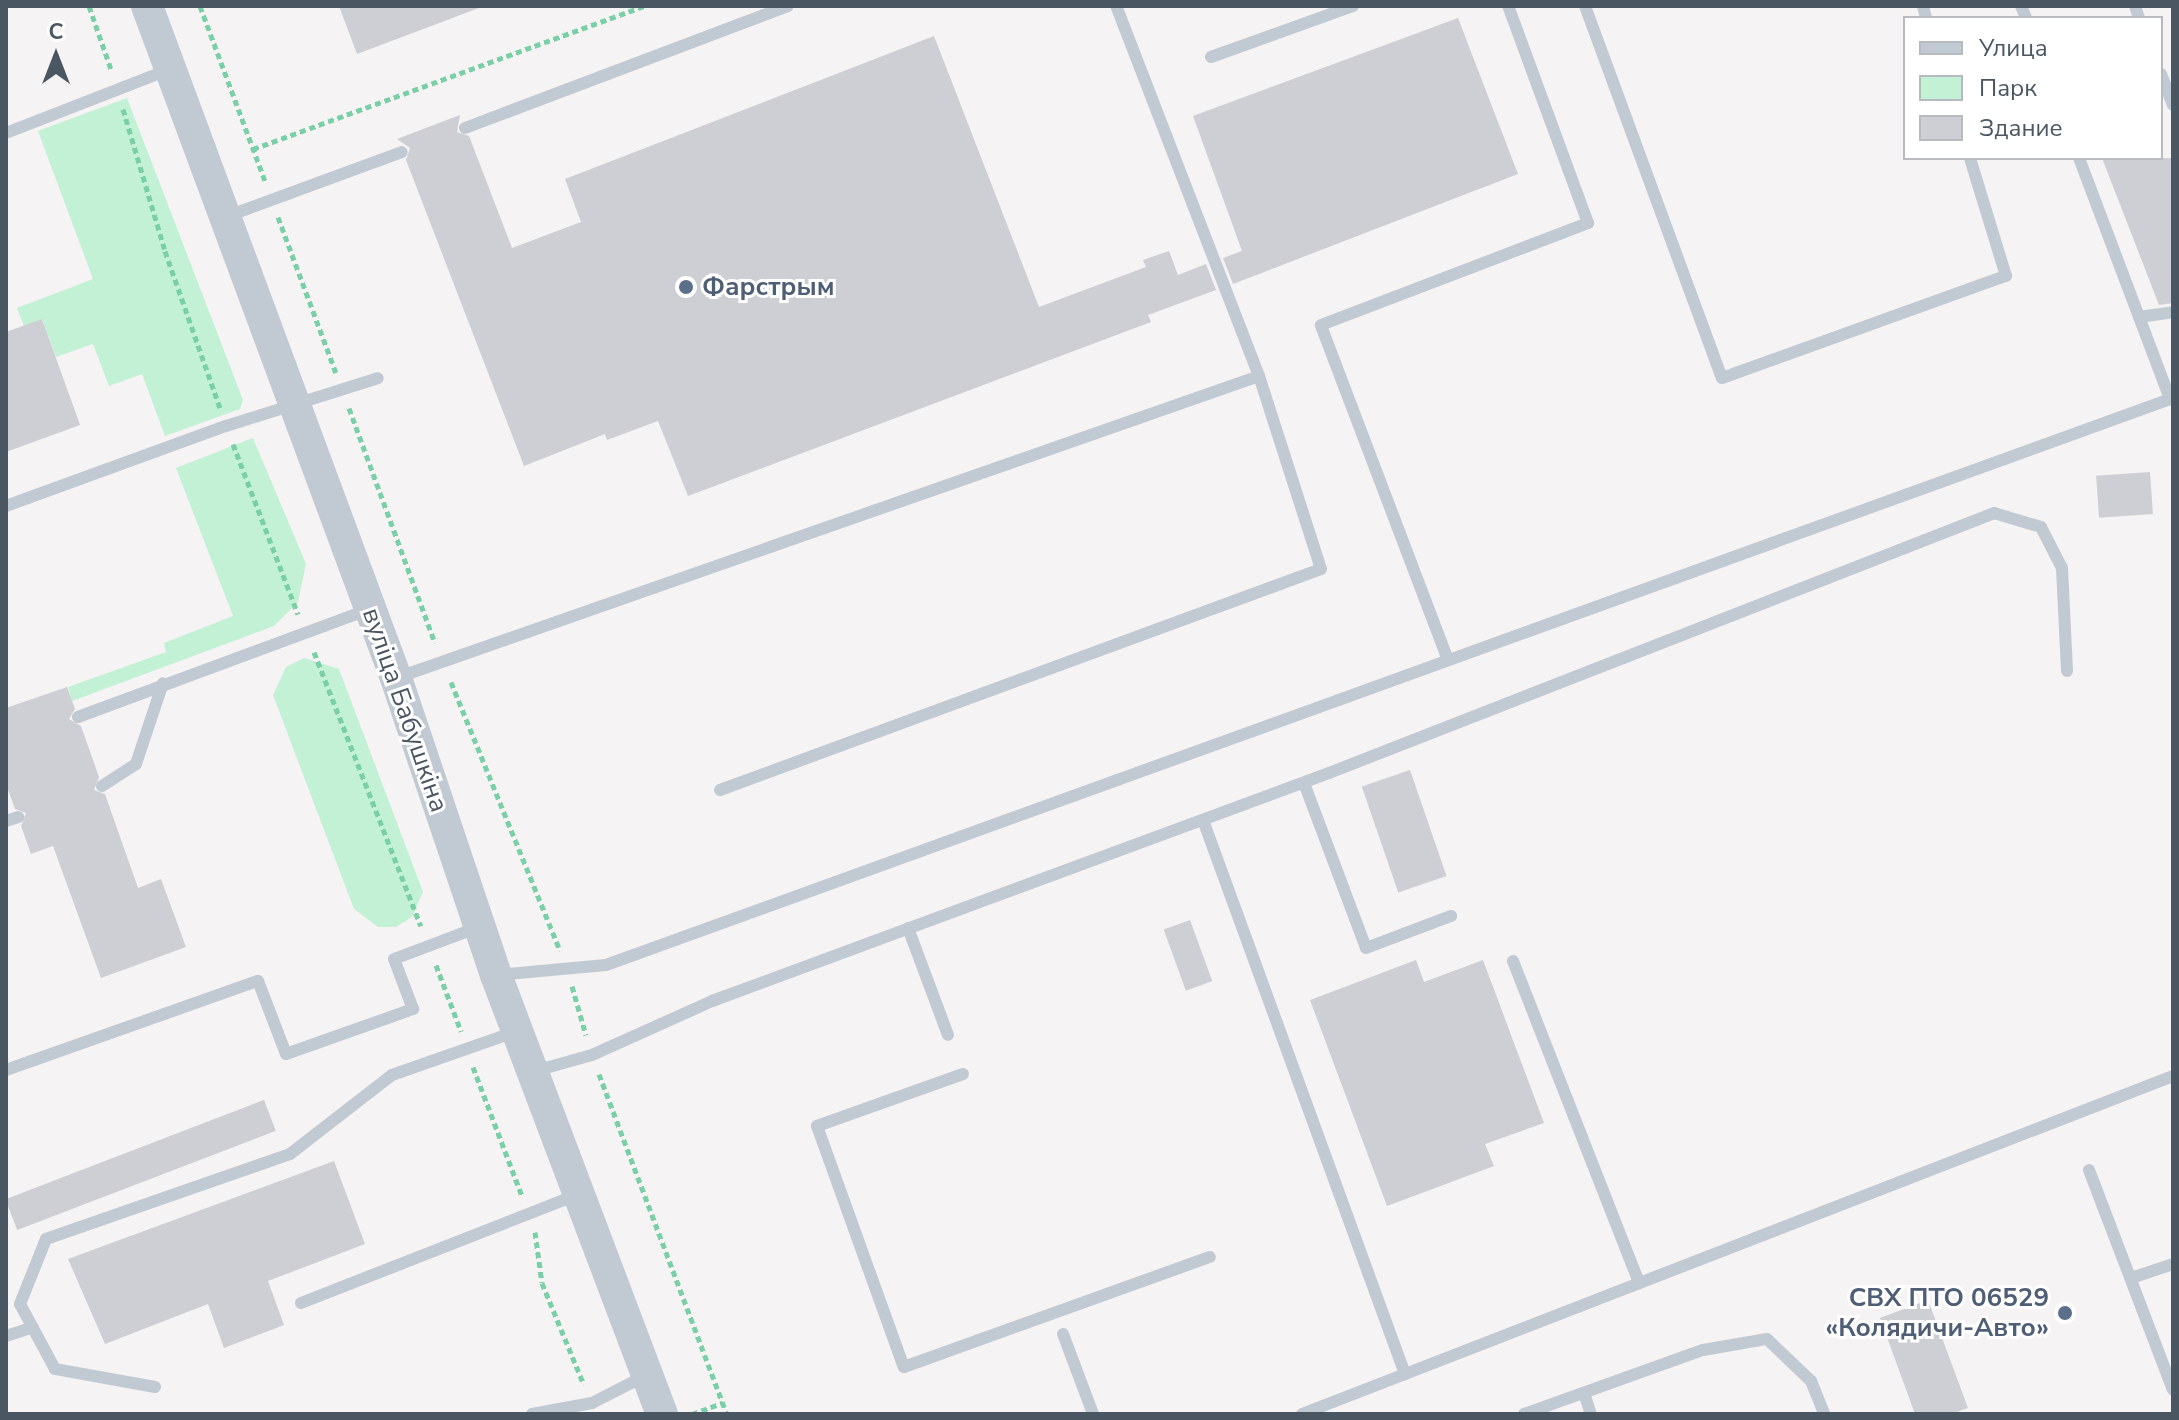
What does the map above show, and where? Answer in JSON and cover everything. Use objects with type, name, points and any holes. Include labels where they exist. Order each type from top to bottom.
[{"type":"street","name":"вуліца Бабушкіна","points":[[147,6],[396,678],[496,975],[535,1071],[662,1414]]},
{"type":"lane","points":[[465,128],[788,6]]},
{"type":"lane","points":[[720,790],[1321,569],[1259,376],[1116,6]]},
{"type":"lane","points":[[1211,57],[1353,6]]},
{"type":"lane","points":[[1448,660],[1321,325],[1588,223],[1508,6]]},
{"type":"lane","points":[[1585,6],[1722,378],[2006,276],[1971,160]]},
{"type":"lane","points":[[6,133],[117,87],[170,69]]},
{"type":"lane","points":[[2163,79],[2173,105]]},
{"type":"lane","points":[[225,217],[402,152]]},
{"type":"lane","points":[[496,975],[568,971],[606,965],[2172,399],[2080,160]]},
{"type":"lane","points":[[2139,317],[2173,312]]},
{"type":"lane","points":[[396,678],[1259,376]]},
{"type":"lane","points":[[6,506],[226,426],[378,378]]},
{"type":"lane","points":[[535,1071],[592,1055],[712,1001],[1304,783],[1994,513],[2041,527],[2062,568],[2067,671]]},
{"type":"lane","points":[[78,717],[163,683],[370,609]]},
{"type":"lane","points":[[102,786],[136,764],[163,683]]},
{"type":"lane","points":[[1304,783],[1366,948],[1451,916]]},
{"type":"lane","points":[[1203,820],[1405,1374]]},
{"type":"lane","points":[[6,1070],[258,981],[286,1054],[413,1009],[394,959],[481,927]]},
{"type":"lane","points":[[908,928],[948,1035]]},
{"type":"lane","points":[[1513,961],[1639,1283]]},
{"type":"lane","points":[[155,1387],[55,1369],[20,1304],[46,1239],[290,1154],[392,1075],[518,1031]]},
{"type":"lane","points":[[963,1074],[817,1126],[904,1367],[1210,1257]]},
{"type":"lane","points":[[1302,1414],[2173,1076]]},
{"type":"lane","points":[[2089,1170],[2168,1365],[2173,1390]]},
{"type":"lane","points":[[301,1303],[579,1194]]},
{"type":"lane","points":[[2131,1278],[2173,1264]]},
{"type":"lane","points":[[6,1336],[33,1327]]},
{"type":"lane","points":[[1063,1334],[1093,1414]]},
{"type":"lane","points":[[1524,1414],[1703,1350],[1767,1339],[1811,1381],[1824,1414]]},
{"type":"lane","points":[[532,1414],[592,1403],[648,1375]]},
{"type":"lane","points":[[1584,1393],[1591,1414]]},
{"type":"path","points":[[89,6],[117,87],[165,251],[226,426],[529,1215],[542,1283],[592,1403]]},
{"type":"path","points":[[200,6],[443,662],[568,971],[592,1055],[727,1414]]},
{"type":"path","points":[[253,149],[644,6]]},
{"type":"path","points":[[692,1414],[723,1403]]},
{"type":"green space","points":[[127,98],[243,400],[240,409],[165,436],[142,374],[109,386],[93,344],[56,357],[42,319],[24,326],[17,308],[93,279],[38,131]]},
{"type":"green space","points":[[253,438],[306,564],[298,602],[274,626],[72,701],[68,687],[166,652],[164,643],[233,616],[176,468]]},
{"type":"green space","points":[[304,658],[339,669],[423,892],[412,917],[396,927],[378,927],[354,909],[273,695],[286,667]]},
{"type":"building","points":[[339,6],[479,6],[479,8],[357,54]]},
{"type":"building","points":[[1458,18],[1518,174],[1233,284],[1223,258],[1242,251],[1193,116]]},
{"type":"building","points":[[934,36],[1039,307],[1146,267],[1143,260],[1169,251],[1178,275],[1206,264],[1216,290],[1148,315],[1151,322],[688,496],[658,421],[607,440],[605,434],[524,466],[406,160],[410,148],[397,139],[460,115],[457,132],[469,136],[512,248],[581,222],[565,179]]},
{"type":"building","points":[[2173,158],[2173,303],[2159,305],[2103,160]]},
{"type":"building","points":[[42,319],[80,425],[6,452],[6,332]]},
{"type":"building","points":[[2150,472],[2153,514],[2099,518],[2096,476]]},
{"type":"building","points":[[67,687],[75,709],[69,719],[81,726],[99,777],[94,790],[105,794],[138,888],[161,879],[186,947],[101,978],[53,846],[31,854],[21,826],[26,813],[15,809],[6,784],[6,708]]},
{"type":"building","points":[[1410,770],[1446,876],[1398,893],[1362,787]]},
{"type":"building","points":[[1190,920],[1212,981],[1186,991],[1164,930]]},
{"type":"building","points":[[1416,960],[1424,982],[1483,960],[1544,1123],[1485,1144],[1494,1166],[1387,1206],[1310,1000]]},
{"type":"building","points":[[264,1100],[276,1131],[17,1230],[6,1199]]},
{"type":"building","points":[[334,1161],[365,1244],[268,1281],[284,1325],[224,1348],[208,1304],[105,1344],[68,1259]]},
{"type":"building","points":[[1928,1300],[1968,1408],[1951,1414],[1915,1414],[1880,1318]]},
{"type":"place","name":"Фарстрым","points":[[686,287]]},
{"type":"place","name":"СВХ ПТО 06529 «Колядичи-Авто»","points":[[2065,1313]]}]
